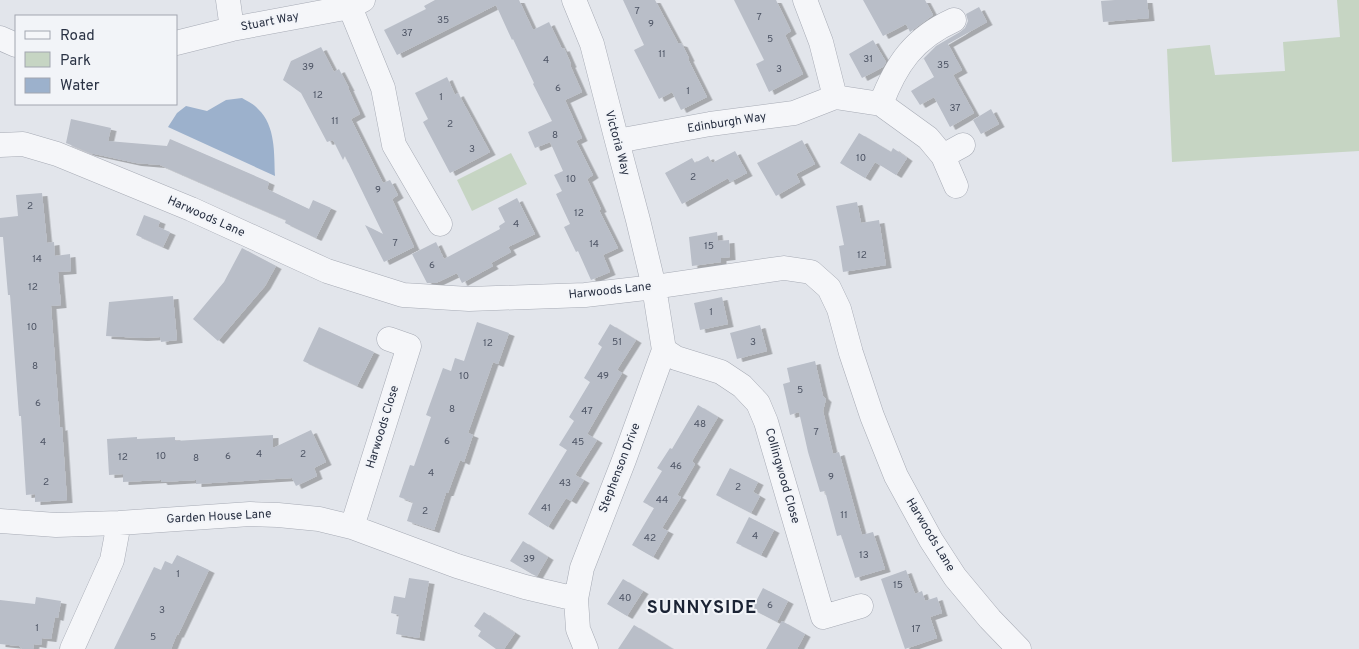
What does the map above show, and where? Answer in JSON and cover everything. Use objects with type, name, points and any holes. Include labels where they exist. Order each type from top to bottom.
[{"type":"street","points":[[228,0],[232,29]]},
{"type":"street","name":"Victoria Way","points":[[574,0],[592,44],[654,287]]},
{"type":"street","points":[[804,0],[821,42],[835,96],[881,104],[928,138],[953,150],[956,186]]},
{"type":"street","points":[[356,3],[383,88],[394,145],[440,224]]},
{"type":"street","name":"Stuart Way","points":[[178,42],[356,3]]},
{"type":"street","points":[[881,104],[895,72],[906,55],[929,33],[954,20]]},
{"type":"street","points":[[0,38],[15,45]]},
{"type":"street","name":"Edinburgh Way","points":[[616,141],[710,124],[794,112],[835,96]]},
{"type":"street","name":"Harwoods Lane","points":[[0,146],[23,144],[57,154],[191,209],[327,271],[403,295],[469,299],[585,295],[784,268],[811,272],[829,288],[839,309],[851,353],[872,416],[896,476],[931,540],[955,577],[990,619],[1020,649]]},
{"type":"street","name":"Stephenson Drive","points":[[586,649],[578,629],[576,600],[582,568],[664,350],[654,287]]},
{"type":"street","name":"Harwoods Close","points":[[352,527],[409,346],[389,339]]},
{"type":"street","name":"Collingwood Close","points":[[664,350],[676,358],[721,372],[742,386],[758,403],[766,422],[823,617],[861,606]]},
{"type":"street","name":"Garden House Lane","points":[[0,521],[56,526],[250,514],[319,519],[352,527],[457,566],[525,587],[576,600]]},
{"type":"street","points":[[72,649],[112,560],[119,523]]},
{"type":"green space","points":[[1337,0],[1359,0],[1359,151],[1172,162],[1167,49],[1210,45],[1215,75],[1285,71],[1283,42],[1340,37]]},
{"type":"green space","points":[[511,153],[527,184],[472,211],[457,180]]},
{"type":"water","points":[[242,98],[256,107],[268,124],[273,141],[275,176],[168,127],[177,113],[186,106],[207,111],[226,100]]},
{"type":"building","points":[[435,0],[519,0],[533,30],[549,22],[562,49],[564,48],[582,92],[565,100],[582,138],[576,141],[593,175],[587,179],[601,209],[599,210],[618,248],[603,255],[610,272],[591,280],[578,251],[576,252],[564,227],[570,224],[556,194],[562,191],[554,175],[563,171],[550,142],[535,148],[528,132],[552,121],[496,5],[397,55],[384,30],[426,9],[424,6]]},
{"type":"building","points":[[623,0],[655,0],[678,43],[682,44],[707,97],[681,110],[672,92],[659,99],[634,50],[644,45]]},
{"type":"building","points":[[734,0],[776,0],[791,31],[785,35],[803,74],[769,92],[756,64],[764,60]]},
{"type":"building","points":[[863,0],[925,0],[933,15],[910,32],[906,24],[883,36]]},
{"type":"building","points":[[1147,0],[1149,18],[1103,22],[1101,1]]},
{"type":"building","points":[[979,7],[987,22],[948,44],[962,70],[953,75],[974,113],[950,127],[934,97],[920,105],[911,91],[934,77],[925,58],[922,60],[936,46],[965,28],[968,21],[966,14]]},
{"type":"building","points":[[873,40],[886,62],[883,67],[862,78],[849,54]]},
{"type":"building","points":[[321,47],[334,72],[339,69],[349,88],[360,114],[351,119],[383,183],[390,180],[398,195],[392,199],[414,247],[384,262],[365,225],[383,234],[345,156],[343,160],[333,140],[327,142],[301,93],[283,80],[291,61]]},
{"type":"building","points":[[447,77],[455,95],[458,93],[490,152],[450,173],[423,122],[428,119],[415,93]]},
{"type":"building","points":[[991,109],[999,124],[981,134],[973,120]]},
{"type":"building","points":[[71,119],[111,128],[108,141],[167,146],[170,139],[269,182],[267,189],[309,209],[313,200],[331,208],[316,238],[285,223],[286,220],[160,165],[136,163],[90,153],[66,143]]},
{"type":"building","points":[[859,133],[891,152],[893,148],[907,158],[896,175],[875,162],[865,178],[840,163]]},
{"type":"building","points":[[802,140],[815,164],[796,174],[800,182],[776,196],[757,163]]},
{"type":"building","points":[[735,151],[747,173],[730,182],[728,178],[682,204],[665,173],[692,158],[695,163],[708,156],[712,163]]},
{"type":"building","points":[[42,193],[47,243],[54,242],[55,256],[70,254],[71,271],[58,272],[61,305],[51,306],[67,500],[35,502],[35,494],[26,495],[10,295],[8,295],[3,237],[0,237],[0,218],[18,216],[16,195]]},
{"type":"building","points":[[517,198],[535,234],[508,247],[511,252],[491,263],[493,266],[462,283],[457,273],[436,283],[427,283],[412,254],[436,242],[444,259],[500,229],[499,226],[505,222],[498,208]]},
{"type":"building","points":[[857,202],[861,223],[879,220],[886,265],[843,272],[839,246],[844,245],[836,206]]},
{"type":"building","points":[[144,215],[160,221],[158,227],[170,232],[163,247],[136,235]]},
{"type":"building","points":[[717,232],[718,241],[729,240],[730,257],[721,258],[721,262],[692,266],[689,237]]},
{"type":"building","points":[[242,248],[276,266],[265,286],[218,341],[193,319],[224,282]]},
{"type":"building","points":[[173,296],[177,340],[161,342],[160,337],[106,336],[109,302]]},
{"type":"building","points":[[722,297],[728,324],[700,330],[694,303]]},
{"type":"building","points":[[477,322],[509,333],[498,364],[493,362],[468,433],[473,435],[464,462],[460,460],[448,493],[446,493],[434,530],[407,521],[413,502],[399,497],[410,465],[414,466],[431,417],[426,415],[443,368],[451,371],[455,358],[464,361]]},
{"type":"building","points":[[610,324],[636,340],[617,370],[622,373],[587,434],[597,440],[575,475],[584,480],[571,501],[566,498],[548,527],[528,514],[567,450],[559,445],[574,421],[569,417],[590,382],[584,378],[602,347],[598,344]]},
{"type":"building","points":[[760,325],[767,351],[737,359],[730,333]]},
{"type":"building","points":[[319,327],[374,352],[357,386],[303,361]]},
{"type":"building","points":[[815,361],[823,396],[826,399],[823,411],[833,454],[839,452],[862,535],[873,532],[885,569],[855,578],[841,535],[837,536],[825,491],[820,492],[799,412],[790,415],[783,384],[790,382],[787,368]]},
{"type":"building","points":[[698,405],[718,417],[692,461],[695,464],[677,495],[681,497],[662,528],[668,531],[653,557],[632,545],[654,508],[643,502],[662,471],[657,468],[670,448],[672,449]]},
{"type":"building","points":[[311,430],[326,462],[314,468],[317,476],[296,486],[292,478],[196,484],[196,480],[123,482],[123,474],[109,475],[107,439],[175,437],[175,441],[273,435],[273,448]]},
{"type":"building","points":[[730,468],[758,482],[753,492],[760,496],[751,513],[716,495]]},
{"type":"building","points":[[749,517],[774,530],[761,555],[736,543]]},
{"type":"building","points":[[523,541],[548,557],[537,576],[510,561]]},
{"type":"building","points":[[177,555],[209,570],[171,649],[114,649],[154,567],[161,570],[165,561],[172,564]]},
{"type":"building","points":[[906,570],[915,594],[922,591],[925,601],[937,597],[942,613],[930,617],[937,638],[905,649],[881,579]]},
{"type":"building","points":[[409,578],[429,581],[419,638],[396,634],[399,615],[391,613],[394,596],[405,598]]},
{"type":"building","points":[[623,579],[643,591],[627,616],[607,604]]},
{"type":"building","points":[[763,588],[788,601],[777,622],[752,609]]},
{"type":"building","points":[[36,597],[61,601],[58,618],[55,617],[51,639],[42,638],[41,645],[34,644],[33,649],[22,649],[19,646],[0,644],[0,600],[35,604]]},
{"type":"building","points":[[484,612],[515,633],[504,649],[496,649],[478,636],[481,631],[474,626]]},
{"type":"building","points":[[782,621],[805,634],[797,649],[766,649]]},
{"type":"building","points":[[634,625],[673,649],[618,649]]},
{"type":"district","name":"SUNNYSIDE","points":[[702,608]]}]
